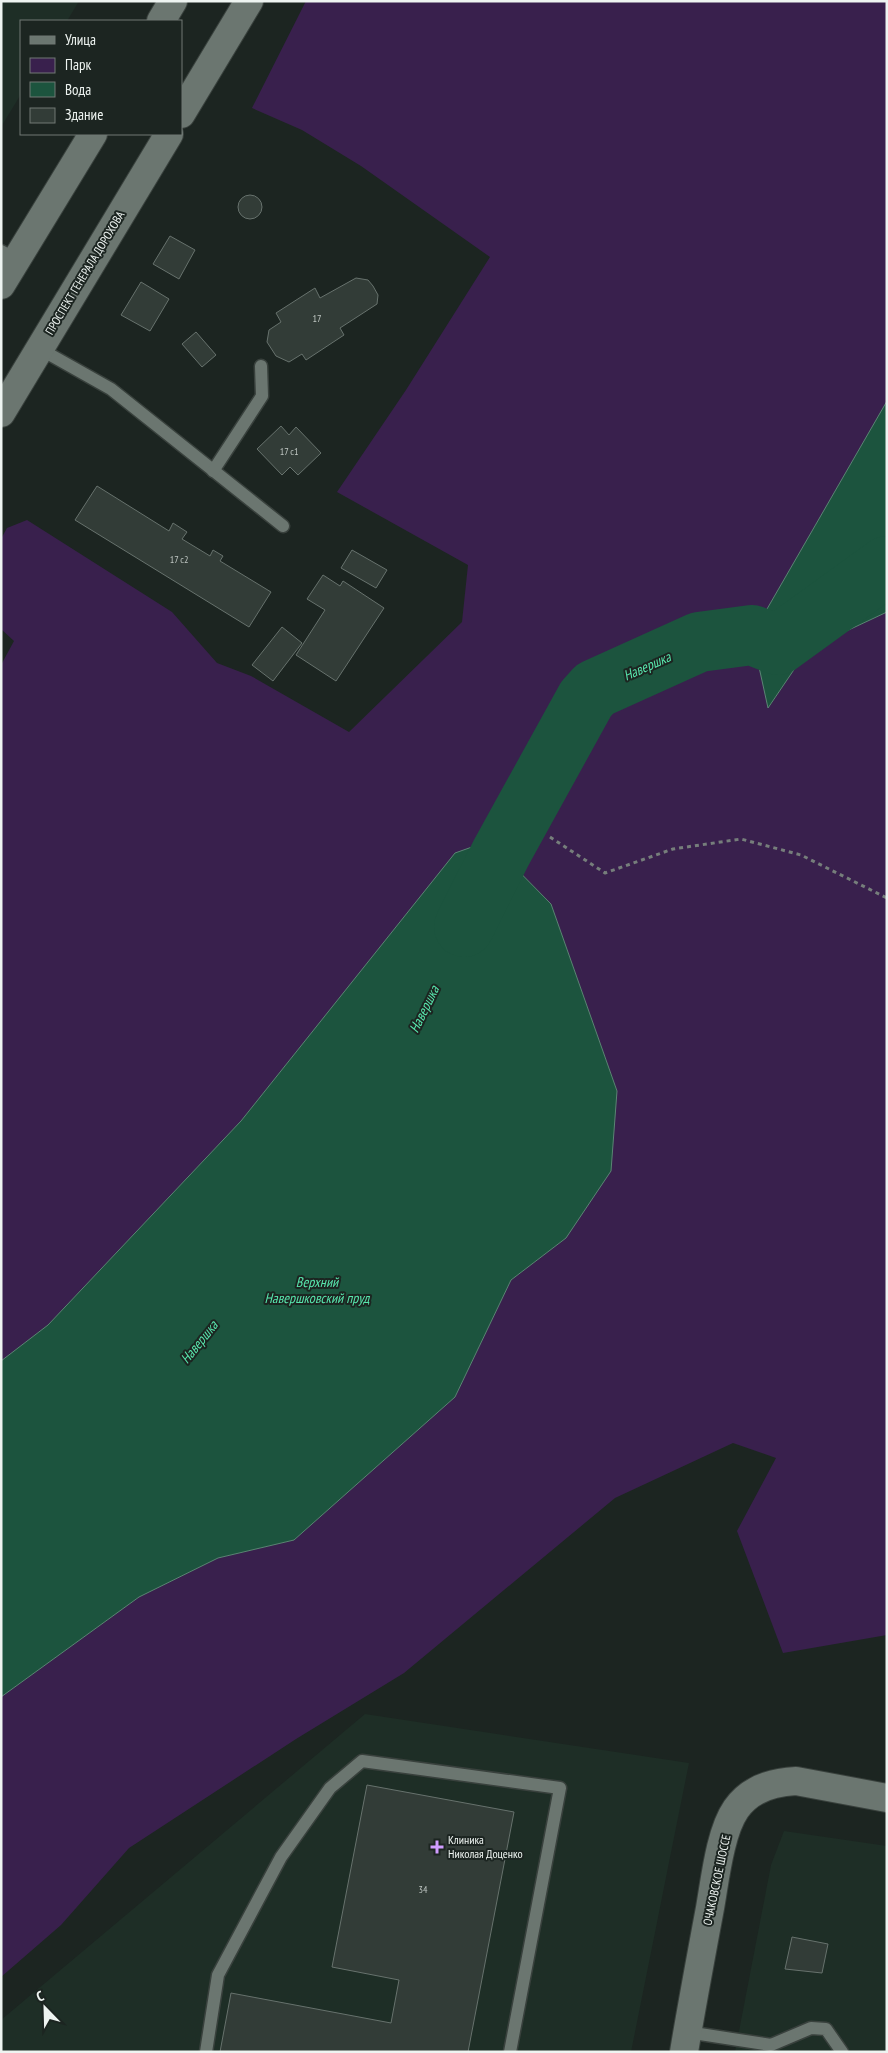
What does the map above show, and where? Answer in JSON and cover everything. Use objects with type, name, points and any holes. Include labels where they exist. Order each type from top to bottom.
[{"type":"main road","points":[[162,20],[173,1]]},
{"type":"main road","points":[[182,112],[249,1]]},
{"type":"main road","points":[[1,285],[9,255],[92,135]]},
{"type":"main road","name":"ПРОСПЕКТ ГЕНЕРАЛА ДОРОХОВА","points":[[1,412],[168,135]]},
{"type":"main road","name":"ОЧАКОВСКОЕ ШОССЕ","points":[[685,2042],[718,1862],[736,1809],[753,1792],[771,1784],[782,1782],[796,1781],[887,1798]]},
{"type":"lane","points":[[40,349],[111,389],[283,526]]},
{"type":"lane","points":[[214,471],[262,396],[261,366]]},
{"type":"lane","points":[[206,2052],[218,1975],[281,1857],[330,1788],[362,1761],[560,1788],[510,2052]]},
{"type":"lane","points":[[685,2042],[771,2045],[811,2028],[826,2029],[842,2052]]},
{"type":"path","points":[[550,837],[605,872],[673,849],[741,839],[801,855],[887,898]]},
{"type":"shaded area","points":[[1,1],[79,1],[68,20],[20,20],[20,96],[1,127]]},
{"type":"shaded area","points":[[365,1714],[689,1763],[631,2052],[1,2052],[1,2020]]},
{"type":"shaded area","points":[[784,1831],[887,1846],[887,2052],[735,2052],[771,1865]]},
{"type":"green space","points":[[306,1],[887,1],[887,401],[864,444],[769,707],[808,649],[887,612],[887,1635],[783,1653],[737,1531],[776,1458],[733,1443],[615,1498],[404,1673],[296,1739],[129,1848],[61,1925],[1,1977],[1,1697],[139,1597],[218,1558],[294,1540],[455,1397],[511,1280],[566,1238],[617,1091],[551,904],[489,841],[455,854],[241,1121],[48,1325],[1,1361],[1,665],[14,641],[1,629],[1,539],[7,528],[27,520],[172,612],[217,663],[251,676],[349,732],[462,622],[468,565],[337,492],[406,390],[490,257],[361,166],[302,130],[252,108]]},
{"type":"water","points":[[887,401],[887,612],[808,649],[768,708],[752,635]]},
{"type":"water","name":"Верхний Навершковский пруд","points":[[489,841],[551,904],[617,1091],[611,1171],[566,1238],[511,1280],[455,1397],[294,1540],[218,1558],[139,1597],[1,1697],[1,1361],[48,1325],[241,1121],[455,853]]},
{"type":"building","points":[[250,195],[259,198],[262,207],[259,216],[250,219],[241,216],[238,207],[241,198]]},
{"type":"building","points":[[170,236],[195,250],[179,279],[153,264]]},
{"type":"building","points":[[356,278],[368,280],[373,286],[378,295],[377,304],[340,328],[344,335],[306,360],[302,354],[289,362],[276,356],[267,342],[269,330],[281,322],[276,313],[315,288],[320,298]]},
{"type":"building","points":[[141,282],[169,299],[150,331],[121,315]]},
{"type":"building","points":[[196,332],[216,355],[202,367],[182,344]]},
{"type":"building","points":[[281,426],[289,435],[296,427],[321,453],[298,475],[290,467],[282,475],[257,449]]},
{"type":"building","points":[[97,486],[169,531],[173,523],[187,532],[182,539],[210,556],[213,550],[223,556],[220,561],[271,592],[249,627],[75,520]]},
{"type":"building","points":[[352,550],[387,570],[376,588],[341,568]]},
{"type":"building","points":[[323,575],[340,586],[343,581],[384,608],[336,681],[296,655],[325,610],[307,599]]},
{"type":"building","points":[[282,627],[302,643],[273,681],[252,665]]},
{"type":"building","points":[[367,1785],[514,1812],[468,2052],[220,2052],[231,1993],[391,2023],[399,1980],[332,1967]]},
{"type":"building","points":[[792,1937],[828,1944],[822,1973],[785,1969]]},
{"type":"waterway","name":"Навершка","points":[[464,927],[501,853],[586,699],[595,689],[699,642],[752,635],[778,645],[887,566]]},
{"type":"place","name":"Клиника Николая Доценко","points":[[437,1847]]}]
